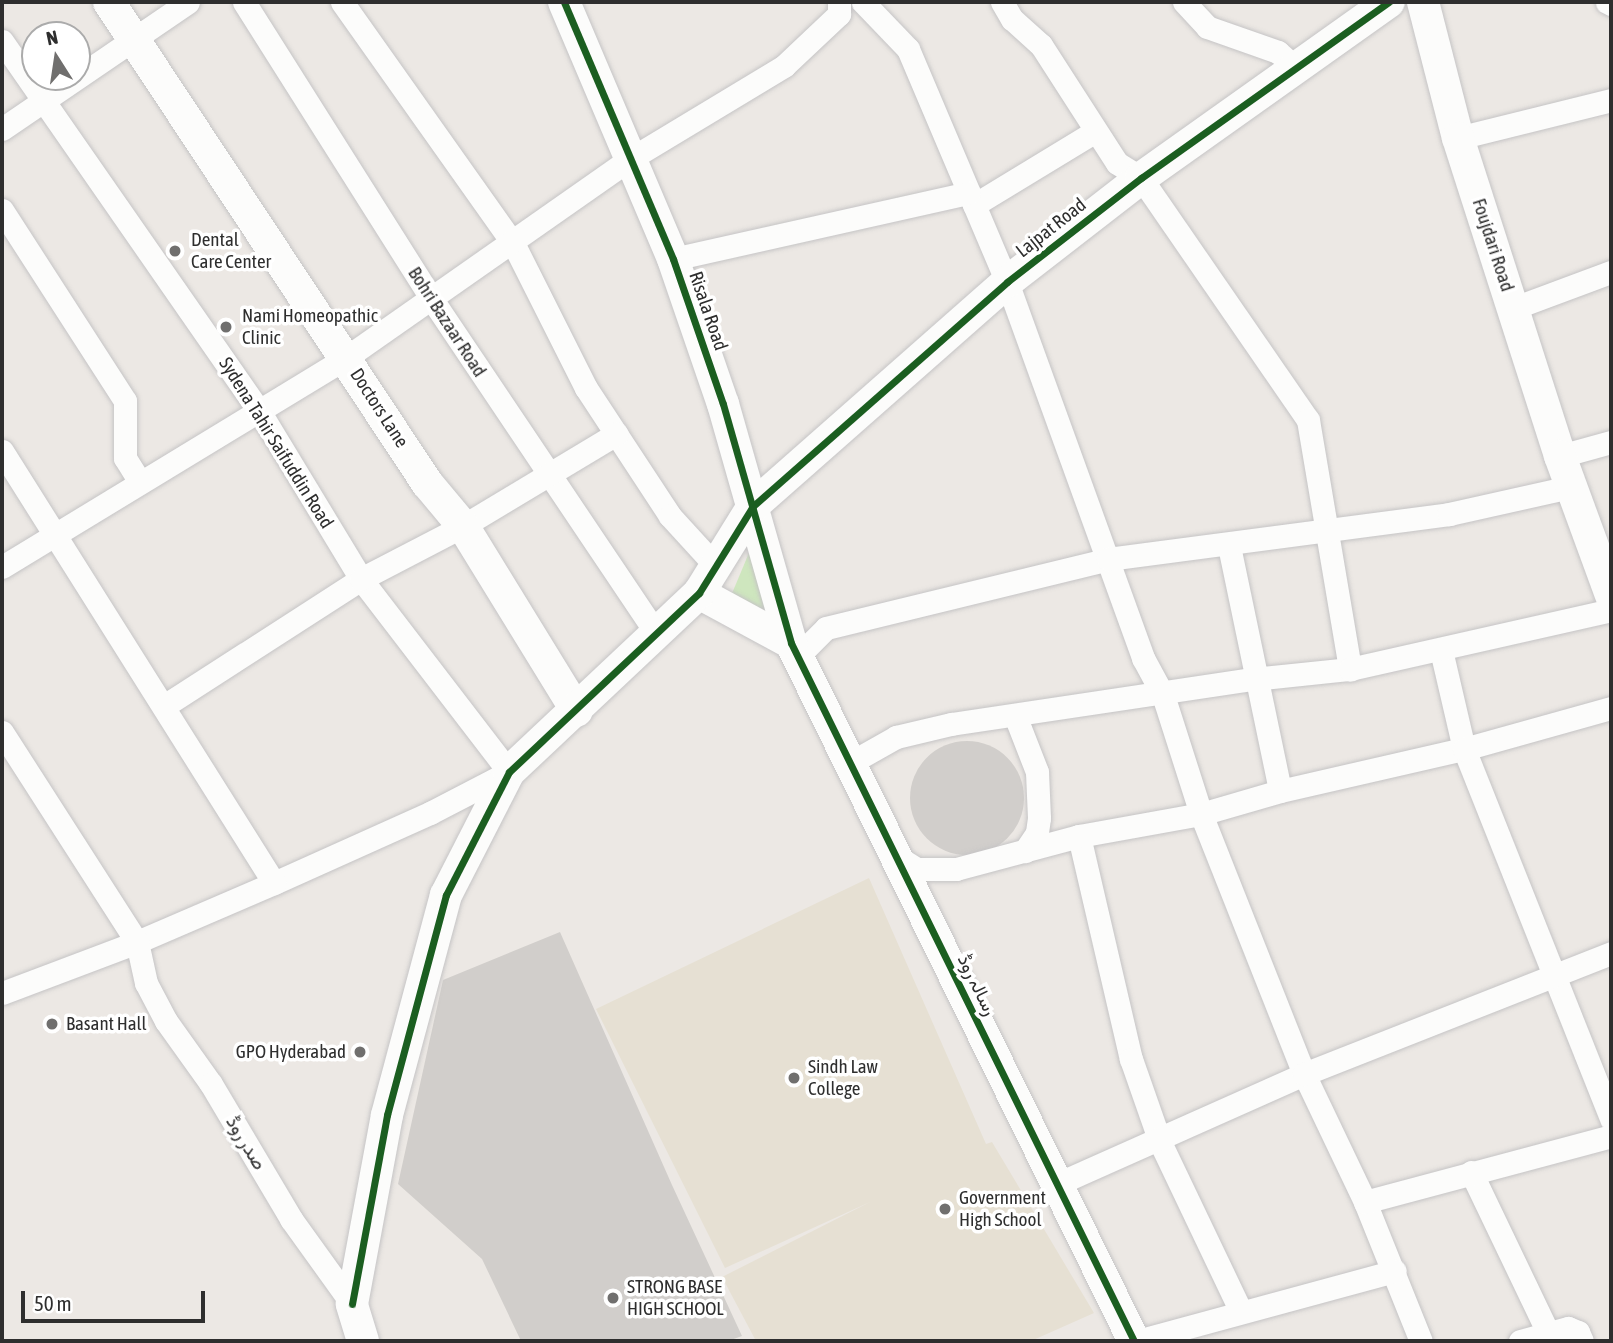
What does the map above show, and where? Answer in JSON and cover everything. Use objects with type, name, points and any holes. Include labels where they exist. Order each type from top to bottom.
[{"type":"street","name":"Doctors Lane","points":[[109,2],[347,358],[427,483],[463,526],[577,711]]},
{"type":"street","points":[[2,129],[188,2]]},
{"type":"street","name":"Bohri Bazaar Road","points":[[244,2],[431,298],[546,474],[658,636]]},
{"type":"street","points":[[342,2],[514,245],[586,388],[670,516],[714,564]]},
{"type":"street","name":"Risala Road","points":[[564,2],[673,259],[723,404],[795,649]]},
{"type":"street","points":[[2,567],[139,480],[347,358],[431,298],[514,245],[630,159],[783,66],[839,14],[839,2]]},
{"type":"street","points":[[863,2],[908,49],[1007,282],[1143,658],[1163,695],[1201,814],[1304,1074],[1365,1202],[1421,1341]]},
{"type":"street","points":[[1002,2],[1012,19],[1041,45],[1094,132],[1117,163],[1141,178],[1308,420],[1329,529],[1350,669]]},
{"type":"street","points":[[1184,2],[1207,27],[1278,52],[1297,69]]},
{"type":"street","name":"Lajpat Road","points":[[509,772],[658,636],[699,593],[714,564],[753,506],[1007,282],[1141,178],[1390,2]]},
{"type":"street","name":"Foujdari Road","points":[[1423,2],[1458,138],[1570,487],[1611,594]]},
{"type":"street","name":"Sydena Tahir Saifuddin Road","points":[[2,41],[258,409],[361,579],[509,772]]},
{"type":"street","points":[[1458,138],[1611,100]]},
{"type":"street","points":[[673,259],[972,199],[1094,132]]},
{"type":"street","points":[[2,211],[125,401],[125,458],[139,480]]},
{"type":"street","points":[[1514,308],[1611,272]]},
{"type":"street","points":[[164,706],[361,579],[463,526],[616,434]]},
{"type":"street","points":[[1560,456],[1611,442]]},
{"type":"street","points":[[2,451],[274,883]]},
{"type":"street","points":[[699,593],[795,649],[826,628],[1108,559],[1229,546],[1329,529],[1449,514],[1570,487]]},
{"type":"street","points":[[1229,546],[1253,679],[1280,791]]},
{"type":"street","points":[[850,763],[896,737],[951,724],[1016,718],[1253,679],[1350,669],[1611,610]]},
{"type":"street","name":"رسالہ روڈ","points":[[795,649],[1135,1341]]},
{"type":"street","points":[[1441,650],[1464,749],[1611,1119]]},
{"type":"street","points":[[896,856],[917,869],[956,869],[1079,836],[1201,814],[1280,791],[1464,749],[1611,708]]},
{"type":"street","points":[[1016,718],[1037,772],[1037,833],[1026,851]]},
{"type":"street","points":[[2,732],[137,942]]},
{"type":"street","points":[[2,993],[137,942],[274,883],[430,813],[509,772]]},
{"type":"street","points":[[352,1304],[387,1115],[446,895],[509,772]]},
{"type":"street","points":[[1079,836],[1131,1059],[1160,1142],[1241,1312]]},
{"type":"street","name":"صدر روڈ","points":[[137,942],[146,983],[166,1021],[211,1084],[291,1219],[352,1304],[363,1341]]},
{"type":"street","points":[[1057,1184],[1160,1142],[1304,1074],[1477,1008],[1554,973],[1611,953]]},
{"type":"street","points":[[1365,1202],[1611,1136]]},
{"type":"street","points":[[1471,1172],[1548,1333]]},
{"type":"street","points":[[1135,1341],[1395,1271]]},
{"type":"street","points":[[1520,1341],[1568,1328],[1578,1332],[1582,1341]]},
{"type":"shaded area","name":"Sindh Law College","points":[[869,878],[986,1144],[992,1142],[1094,1313],[1031,1341],[756,1341],[722,1277],[870,1202],[725,1268],[596,1009]]},
{"type":"green space","points":[[751,548],[774,614],[728,603]]},
{"type":"building","points":[[967,741],[989,746],[1007,758],[1019,776],[1024,798],[1019,820],[1007,838],[989,850],[967,855],[945,850],[927,838],[915,820],[910,798],[915,776],[927,758],[945,746]]},
{"type":"building","points":[[560,932],[742,1336],[728,1341],[521,1341],[482,1259],[398,1184],[443,980]]},
{"type":"cycle path","points":[[564,2],[673,259],[723,404],[791,643],[1134,1341]]},
{"type":"cycle path","points":[[352,1304],[387,1115],[446,895],[509,772],[699,593],[753,506],[1007,282],[1141,178],[1389,2]]},
{"type":"place","name":"Dental Care Center","points":[[175,251]]},
{"type":"place","name":"Nami Homeopathic Clinic","points":[[226,327]]},
{"type":"place","name":"Basant Hall","points":[[52,1024]]},
{"type":"place","name":"GPO Hyderabad","points":[[360,1052]]},
{"type":"place","name":"Sindh Law College","points":[[794,1078]]},
{"type":"place","name":"Government High School","points":[[945,1209]]},
{"type":"place","name":"STRONG BASE HIGH SCHOOL","points":[[613,1298]]}]
